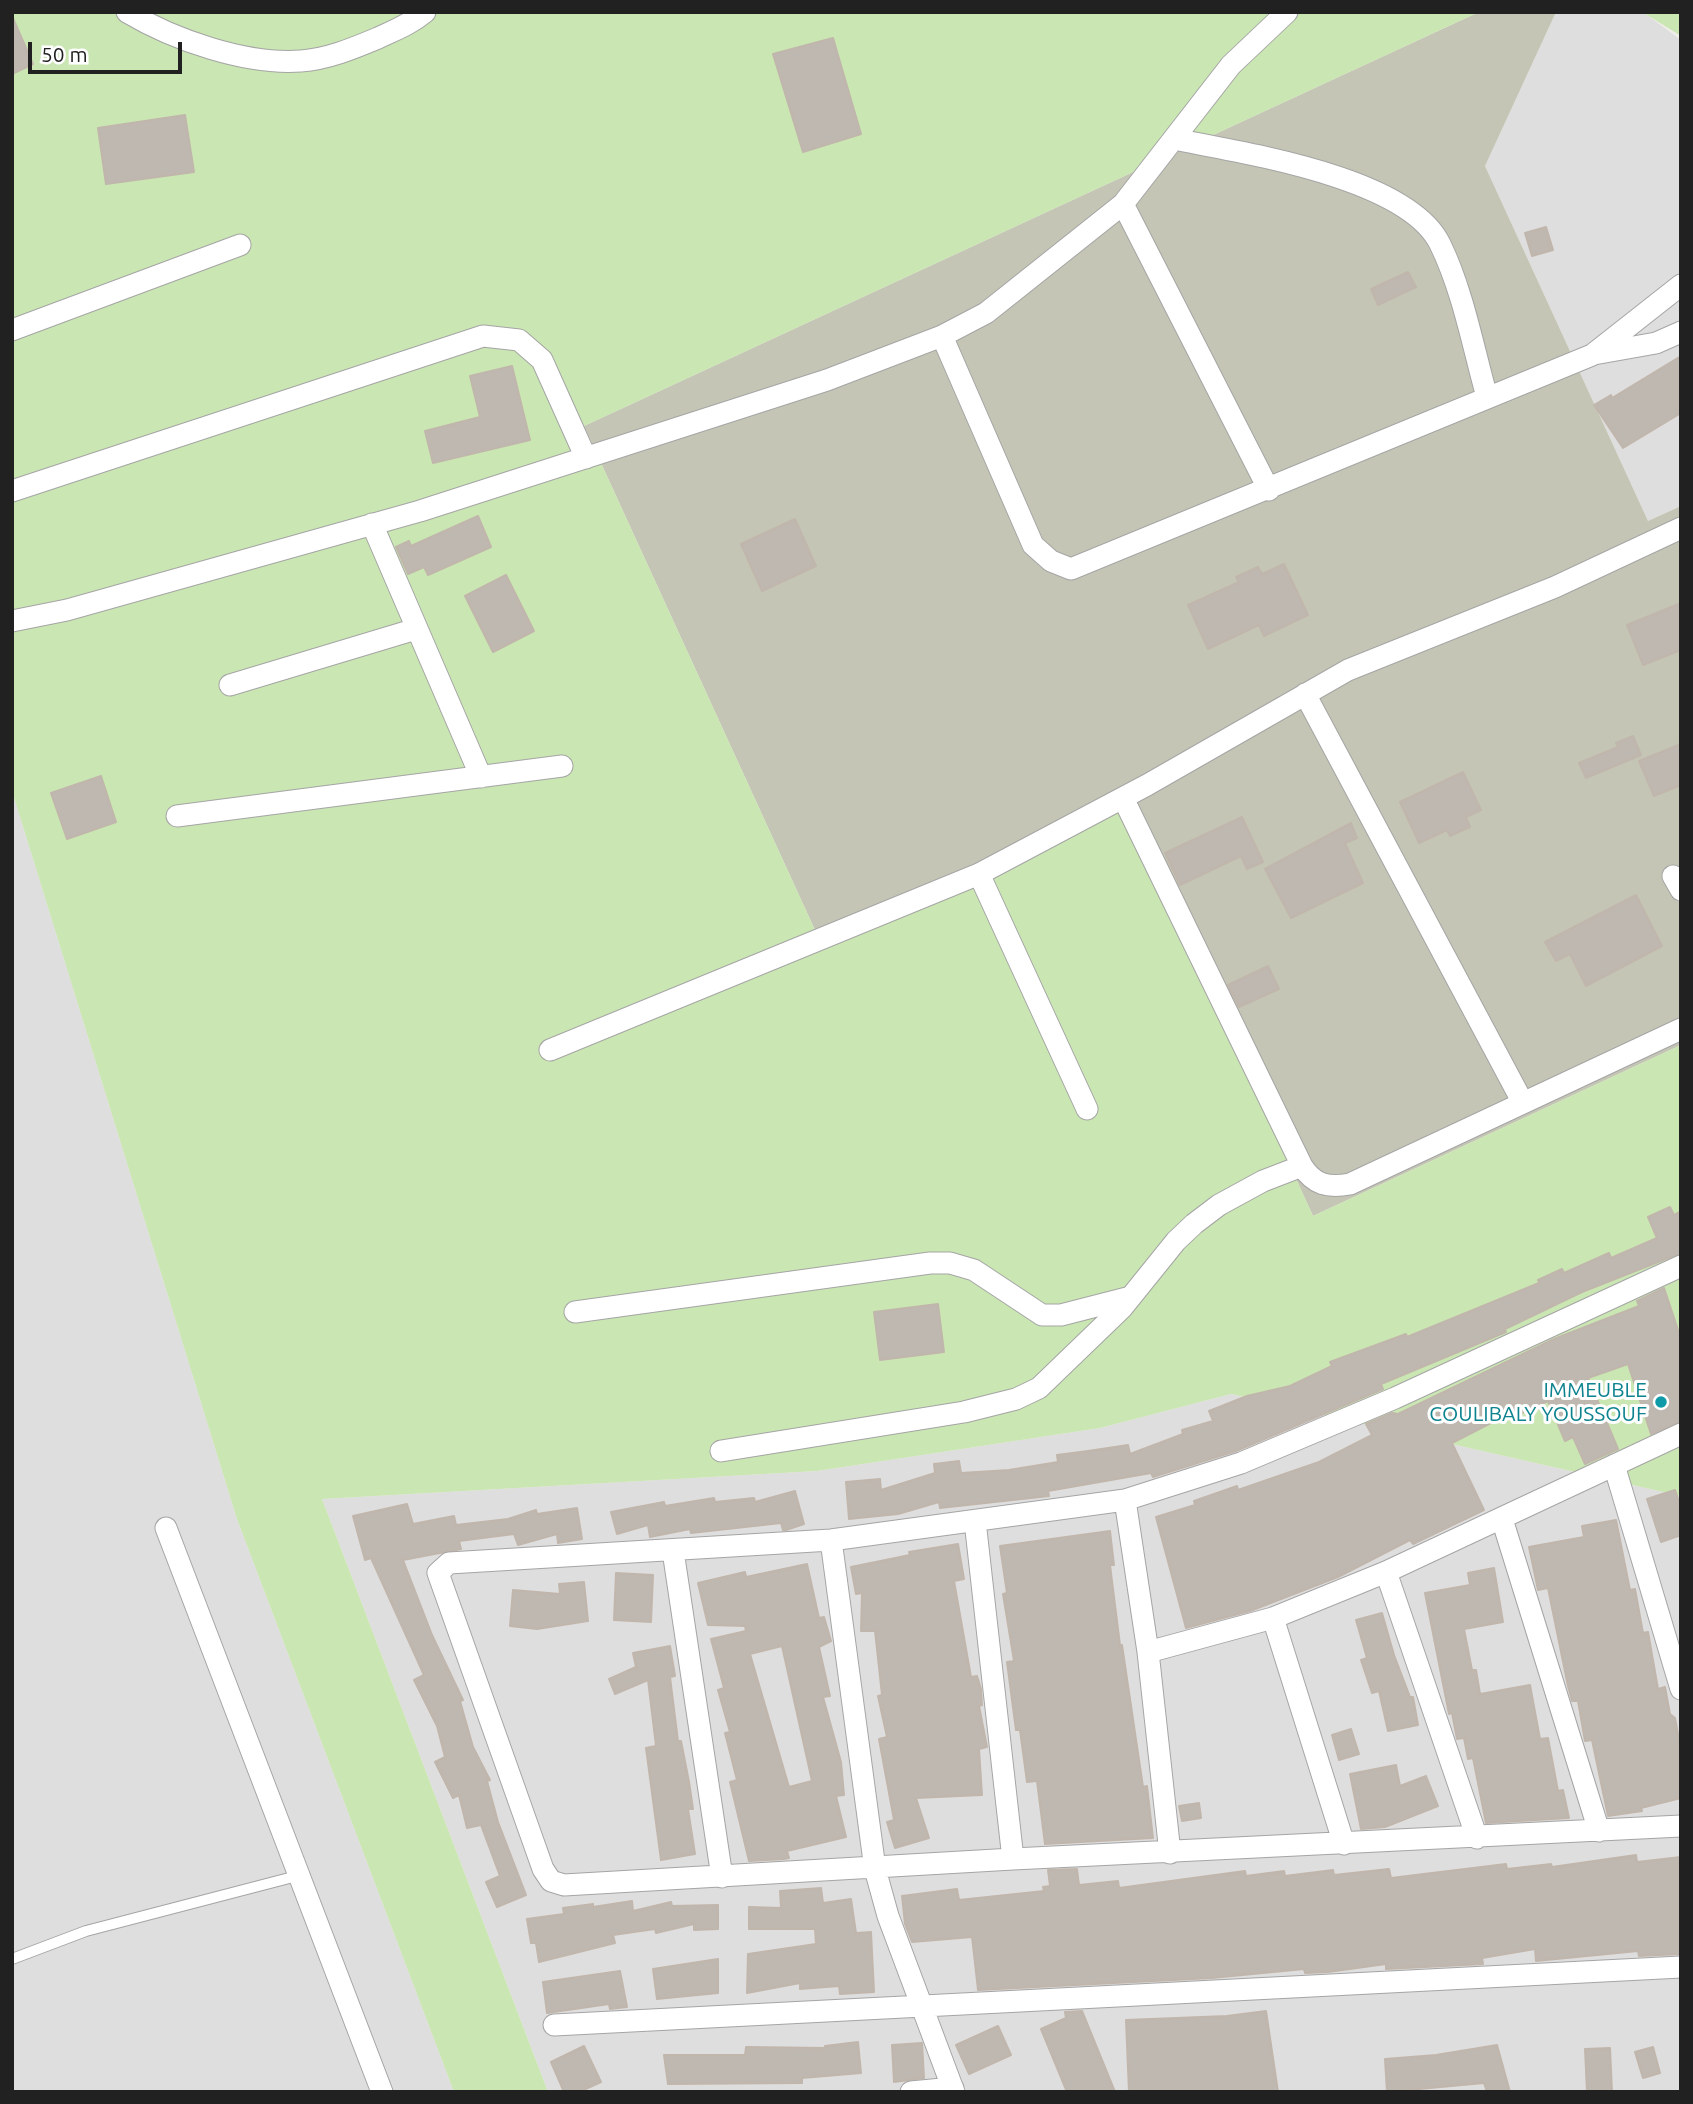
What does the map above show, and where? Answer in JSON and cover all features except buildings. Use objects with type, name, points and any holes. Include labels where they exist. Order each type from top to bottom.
[{"type":"street","points":[[127,12],[151,27],[195,45],[270,60],[302,61],[345,52],[412,23],[425,12]]},
{"type":"street","points":[[12,621],[66,610],[372,524],[827,380],[942,336],[986,313],[1123,204],[1231,65],[1287,12]]},
{"type":"street","points":[[1174,139],[1301,167],[1392,198],[1421,218],[1439,242],[1454,281],[1487,397]]},
{"type":"street","points":[[1123,204],[1269,490]]},
{"type":"street","points":[[12,330],[240,245]]},
{"type":"street","points":[[1592,355],[1681,285]]},
{"type":"street","points":[[942,336],[1033,545],[1051,561],[1071,569],[1269,490],[1592,355],[1656,343],[1681,332]]},
{"type":"street","points":[[12,491],[483,336],[519,340],[542,360],[586,458]]},
{"type":"street","points":[[372,524],[481,777]]},
{"type":"street","points":[[550,1050],[979,874],[1123,798],[1348,670],[1556,587],[1681,528]]},
{"type":"street","points":[[230,685],[416,629]]},
{"type":"street","points":[[1305,694],[1522,1101]]},
{"type":"street","points":[[177,816],[562,766]]},
{"type":"street","points":[[1123,798],[1302,1166],[1308,1176],[1322,1185],[1349,1184],[1522,1101],[1681,1030]]},
{"type":"street","points":[[979,874],[1087,1109]]},
{"type":"street","points":[[721,1451],[964,1412],[1016,1399],[1039,1388],[1131,1297],[1176,1241],[1219,1205],[1263,1181],[1302,1166]]},
{"type":"street","points":[[575,1312],[930,1263],[950,1263],[974,1270],[1042,1315],[1061,1315],[1131,1297]]},
{"type":"street","points":[[1681,1266],[1395,1398],[1241,1463],[1125,1500],[831,1539],[449,1563],[438,1573],[543,1869],[551,1881],[564,1885],[1013,1859],[1681,1826]]},
{"type":"street","points":[[1148,1652],[1273,1618],[1387,1572],[1681,1434]]},
{"type":"street","points":[[1614,1465],[1681,1689]]},
{"type":"street","points":[[1125,1500],[1148,1652],[1170,1853]]},
{"type":"street","points":[[1502,1519],[1599,1831]]},
{"type":"street","points":[[975,1521],[1013,1859]]},
{"type":"street","points":[[166,1528],[297,1876],[382,2092]]},
{"type":"street","points":[[831,1539],[876,1869],[888,1916],[953,2090],[911,2092]]},
{"type":"street","points":[[673,1551],[722,1877]]},
{"type":"street","points":[[1387,1572],[1477,1838]]},
{"type":"street","points":[[1273,1618],[1344,1843]]},
{"type":"street","points":[[554,2025],[1681,1967]]},
{"type":"lane","points":[[12,1959],[86,1931],[297,1876]]},
{"type":"shaded area","points":[[1479,12],[1556,12],[1485,166],[1648,521],[1681,506],[1681,1045],[1313,1216],[1123,801],[820,941],[584,426]]},
{"type":"shaded area","points":[[1556,12],[1643,12],[1681,40],[1681,506],[1648,521],[1485,166]]},
{"type":"shaded area","points":[[12,791],[237,1519],[454,2092],[12,2092]]},
{"type":"shaded area","points":[[1231,1394],[1681,1496],[1681,2092],[548,2092],[322,1499],[817,1471],[1100,1428]]},
{"type":"green space","points":[[12,12],[1479,12],[584,426],[820,941],[1123,801],[1313,1216],[1681,1045],[1681,1496],[1231,1394],[1100,1428],[817,1471],[322,1499],[548,2092],[454,2092],[237,1519],[12,791]]},
{"type":"green space","points":[[1643,12],[1681,12],[1681,36],[1647,15]]},
{"type":"place","name":"IMMEUBLE COULIBALY YOUSSOUF","points":[[1661,1402]]}]
